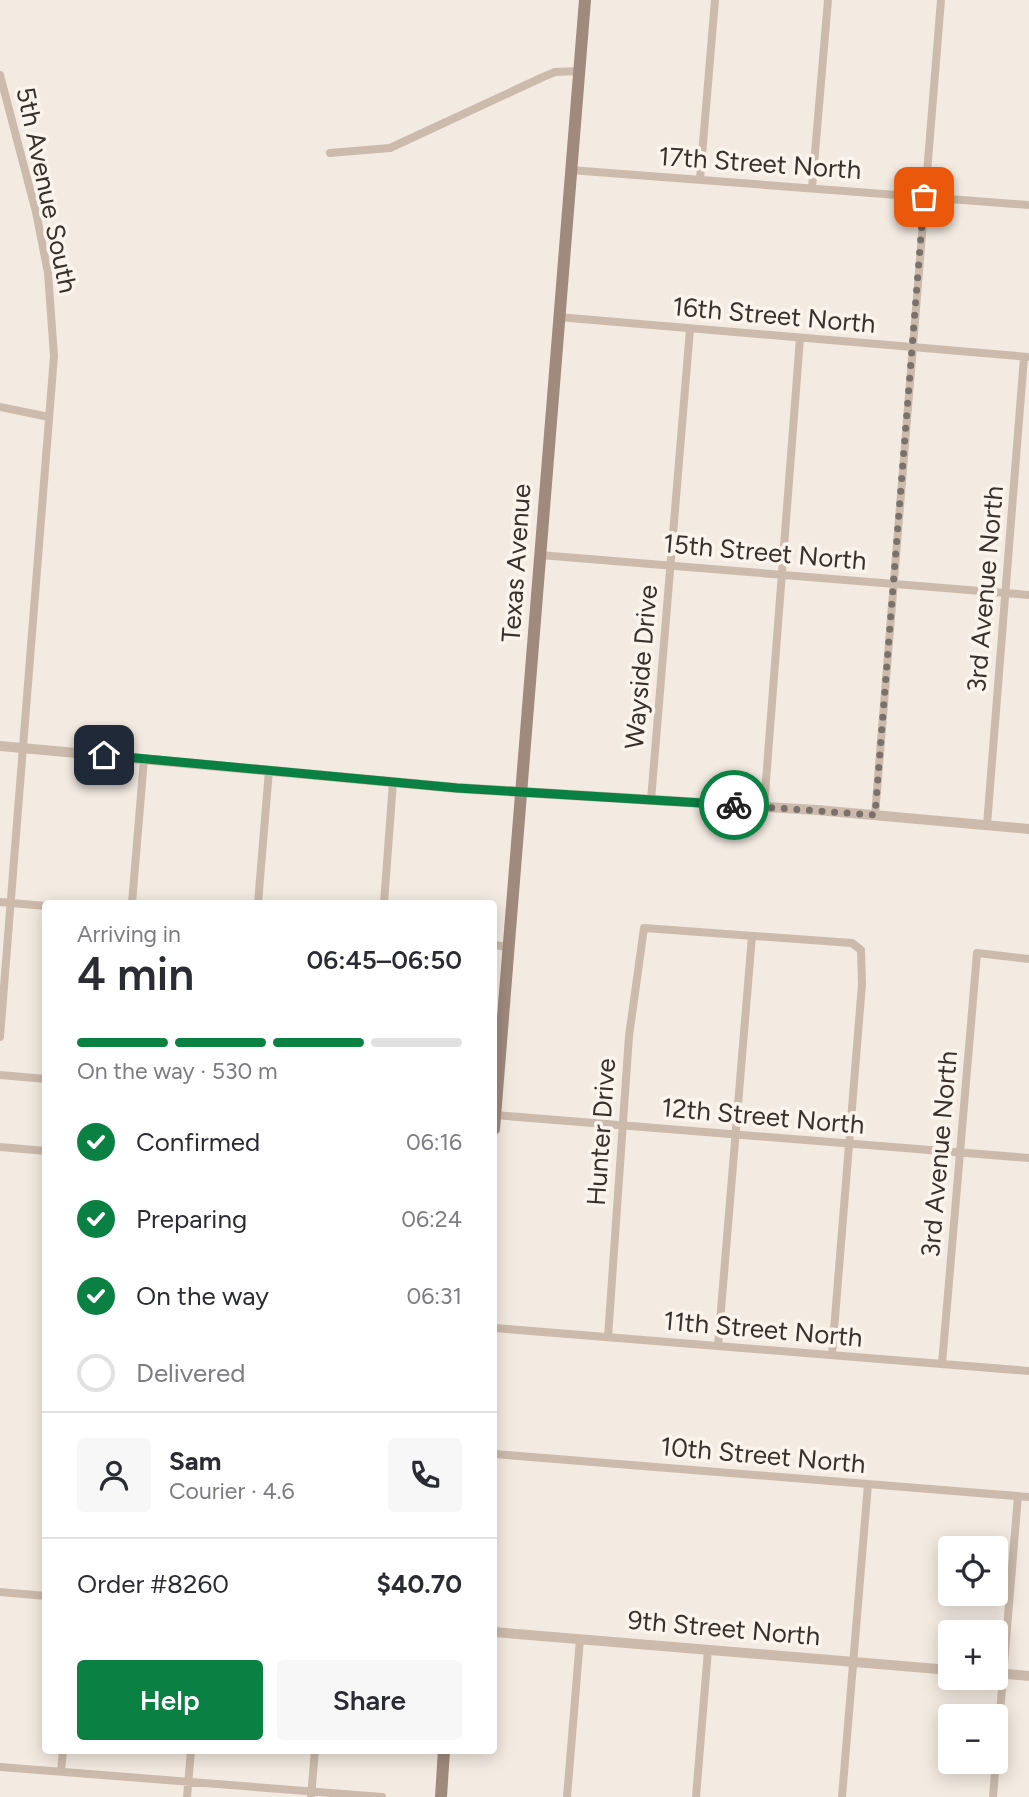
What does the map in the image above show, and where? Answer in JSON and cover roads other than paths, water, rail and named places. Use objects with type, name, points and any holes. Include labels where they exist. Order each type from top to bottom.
[{"type":"main road","name":"Texas Avenue","points":[[497,1079],[585,0]]},
{"type":"main road","points":[[441,1797],[444,1754]]},
{"type":"street","points":[[700,179],[715,0]]},
{"type":"street","points":[[811,188],[828,0]]},
{"type":"street","points":[[875,815],[941,0]]},
{"type":"street","points":[[330,153],[390,148],[542,77],[555,72],[579,71]]},
{"type":"street","name":"5th Avenue South","points":[[0,75],[36,212],[48,273],[54,356],[0,1037]]},
{"type":"street","name":"17th Street North","points":[[570,170],[1029,205]]},
{"type":"street","name":"16th Street North","points":[[558,317],[1027,357]]},
{"type":"street","name":"Wayside Drive","points":[[651,800],[690,328]]},
{"type":"street","points":[[764,807],[800,338]]},
{"type":"street","name":"3rd Avenue North","points":[[987,825],[1027,357]]},
{"type":"street","points":[[0,407],[49,417]]},
{"type":"street","name":"15th Street North","points":[[540,555],[1029,595]]},
{"type":"street","points":[[0,746],[393,782],[875,815],[1029,829]]},
{"type":"street","points":[[132,900],[144,759]]},
{"type":"street","points":[[258,900],[269,770]]},
{"type":"street","points":[[384,900],[393,782]]},
{"type":"street","points":[[0,902],[42,906]]},
{"type":"street","name":"Hunter Drive","points":[[608,1337],[629,1035],[643,930],[752,936]]},
{"type":"street","points":[[718,1346],[752,936],[852,943],[861,952],[862,984],[832,1355]]},
{"type":"street","points":[[497,945],[508,947]]},
{"type":"street","name":"3rd Avenue North","points":[[942,1364],[976,953],[1029,959]]},
{"type":"street","points":[[0,1075],[42,1079]]},
{"type":"street","name":"12th Street North","points":[[497,1115],[1029,1158]]},
{"type":"street","points":[[0,1147],[42,1150]]},
{"type":"street","name":"11th Street North","points":[[497,1328],[1029,1371]]},
{"type":"street","name":"10th Street North","points":[[497,1454],[1029,1497]]},
{"type":"street","points":[[842,1797],[868,1484]]},
{"type":"street","points":[[1005,1620],[1018,1496]]},
{"type":"street","points":[[0,1592],[42,1596]]},
{"type":"street","name":"9th Street North","points":[[497,1632],[938,1669]]},
{"type":"street","points":[[567,1797],[580,1639]]},
{"type":"street","points":[[696,1797],[708,1650]]},
{"type":"street","points":[[1008,1675],[1029,1676]]},
{"type":"street","points":[[993,1797],[998,1690]]},
{"type":"street","points":[[61,1771],[63,1754]]},
{"type":"street","points":[[187,1797],[191,1754]]},
{"type":"street","points":[[312,1794],[315,1754]]},
{"type":"street","points":[[0,1767],[188,1781],[312,1794],[382,1797]]}]
